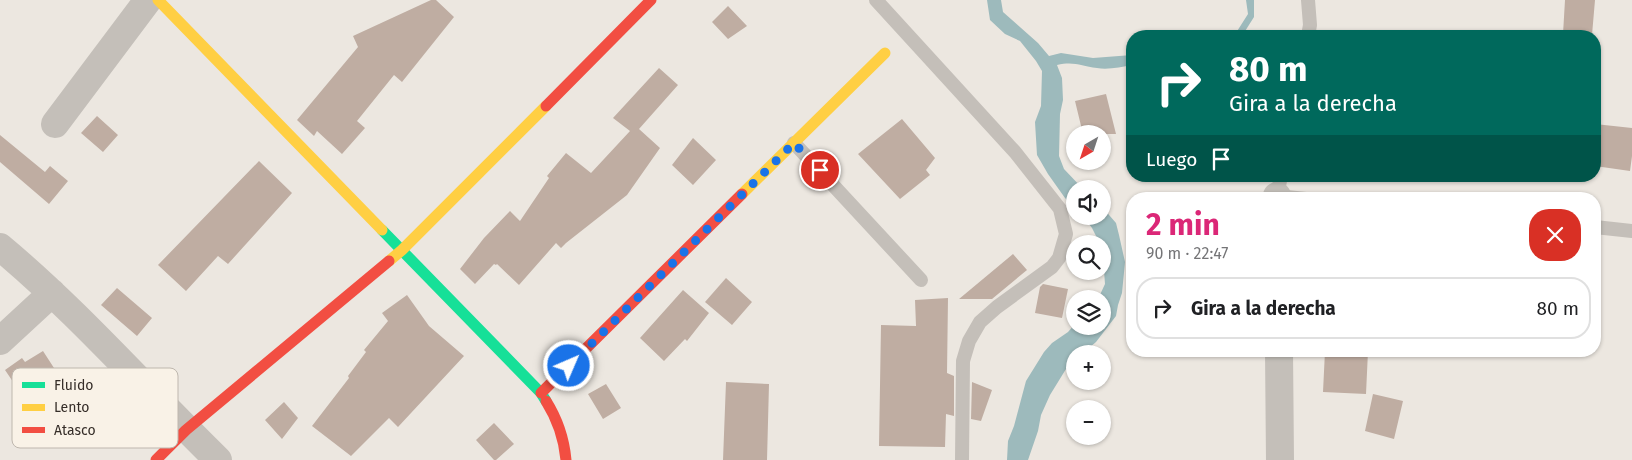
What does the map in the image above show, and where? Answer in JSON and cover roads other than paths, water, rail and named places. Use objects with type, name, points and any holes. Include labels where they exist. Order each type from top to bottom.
[{"type":"street","points":[[55,124],[148,0]]},
{"type":"street","points":[[158,0],[541,393],[556,415],[563,432],[566,460]]},
{"type":"street","points":[[178,438],[402,250],[651,0]]},
{"type":"street","points":[[541,393],[885,53]]},
{"type":"street","points":[[0,247],[52,293],[125,368]]},
{"type":"street","points":[[0,341],[52,293]]},
{"type":"street","points":[[1279,357],[1280,460]]},
{"type":"street","points":[[178,422],[218,460]]},
{"type":"street","points":[[156,460],[168,448]]},
{"type":"lane","points":[[876,0],[1016,152],[1060,209],[1064,223],[1066,234],[1059,258],[1052,267],[980,322],[969,341],[963,361],[962,460]]},
{"type":"lane","points":[[1308,0],[1309,30]]},
{"type":"lane","points":[[794,143],[921,280]]},
{"type":"lane","points":[[1601,228],[1632,231]]},
{"type":"water","points":[[987,0],[1001,0],[1003,12],[1038,43],[1049,56],[1061,53],[1093,58],[1126,55],[1126,66],[1114,68],[1101,69],[1073,64],[1057,65],[1062,78],[1063,100],[1060,114],[1059,156],[1064,169],[1074,180],[1066,180],[1066,199],[1037,155],[1035,122],[1041,106],[1042,71],[1020,41],[1005,34],[990,20]]},
{"type":"water","points":[[1246,0],[1254,0],[1254,17],[1246,30],[1238,30],[1248,14]]},
{"type":"water","points":[[1111,217],[1116,223],[1125,262],[1122,293],[1116,316],[1111,322],[1111,290],[1102,290],[1105,280],[1111,280],[1111,235],[1096,235],[1090,225],[1111,225]]},
{"type":"water","points":[[1066,333],[1066,335],[1101,335],[1092,345],[1066,345],[1066,369],[1050,395],[1041,415],[1038,431],[1028,460],[1007,460],[1008,441],[1026,381],[1044,352],[1052,343]]}]
